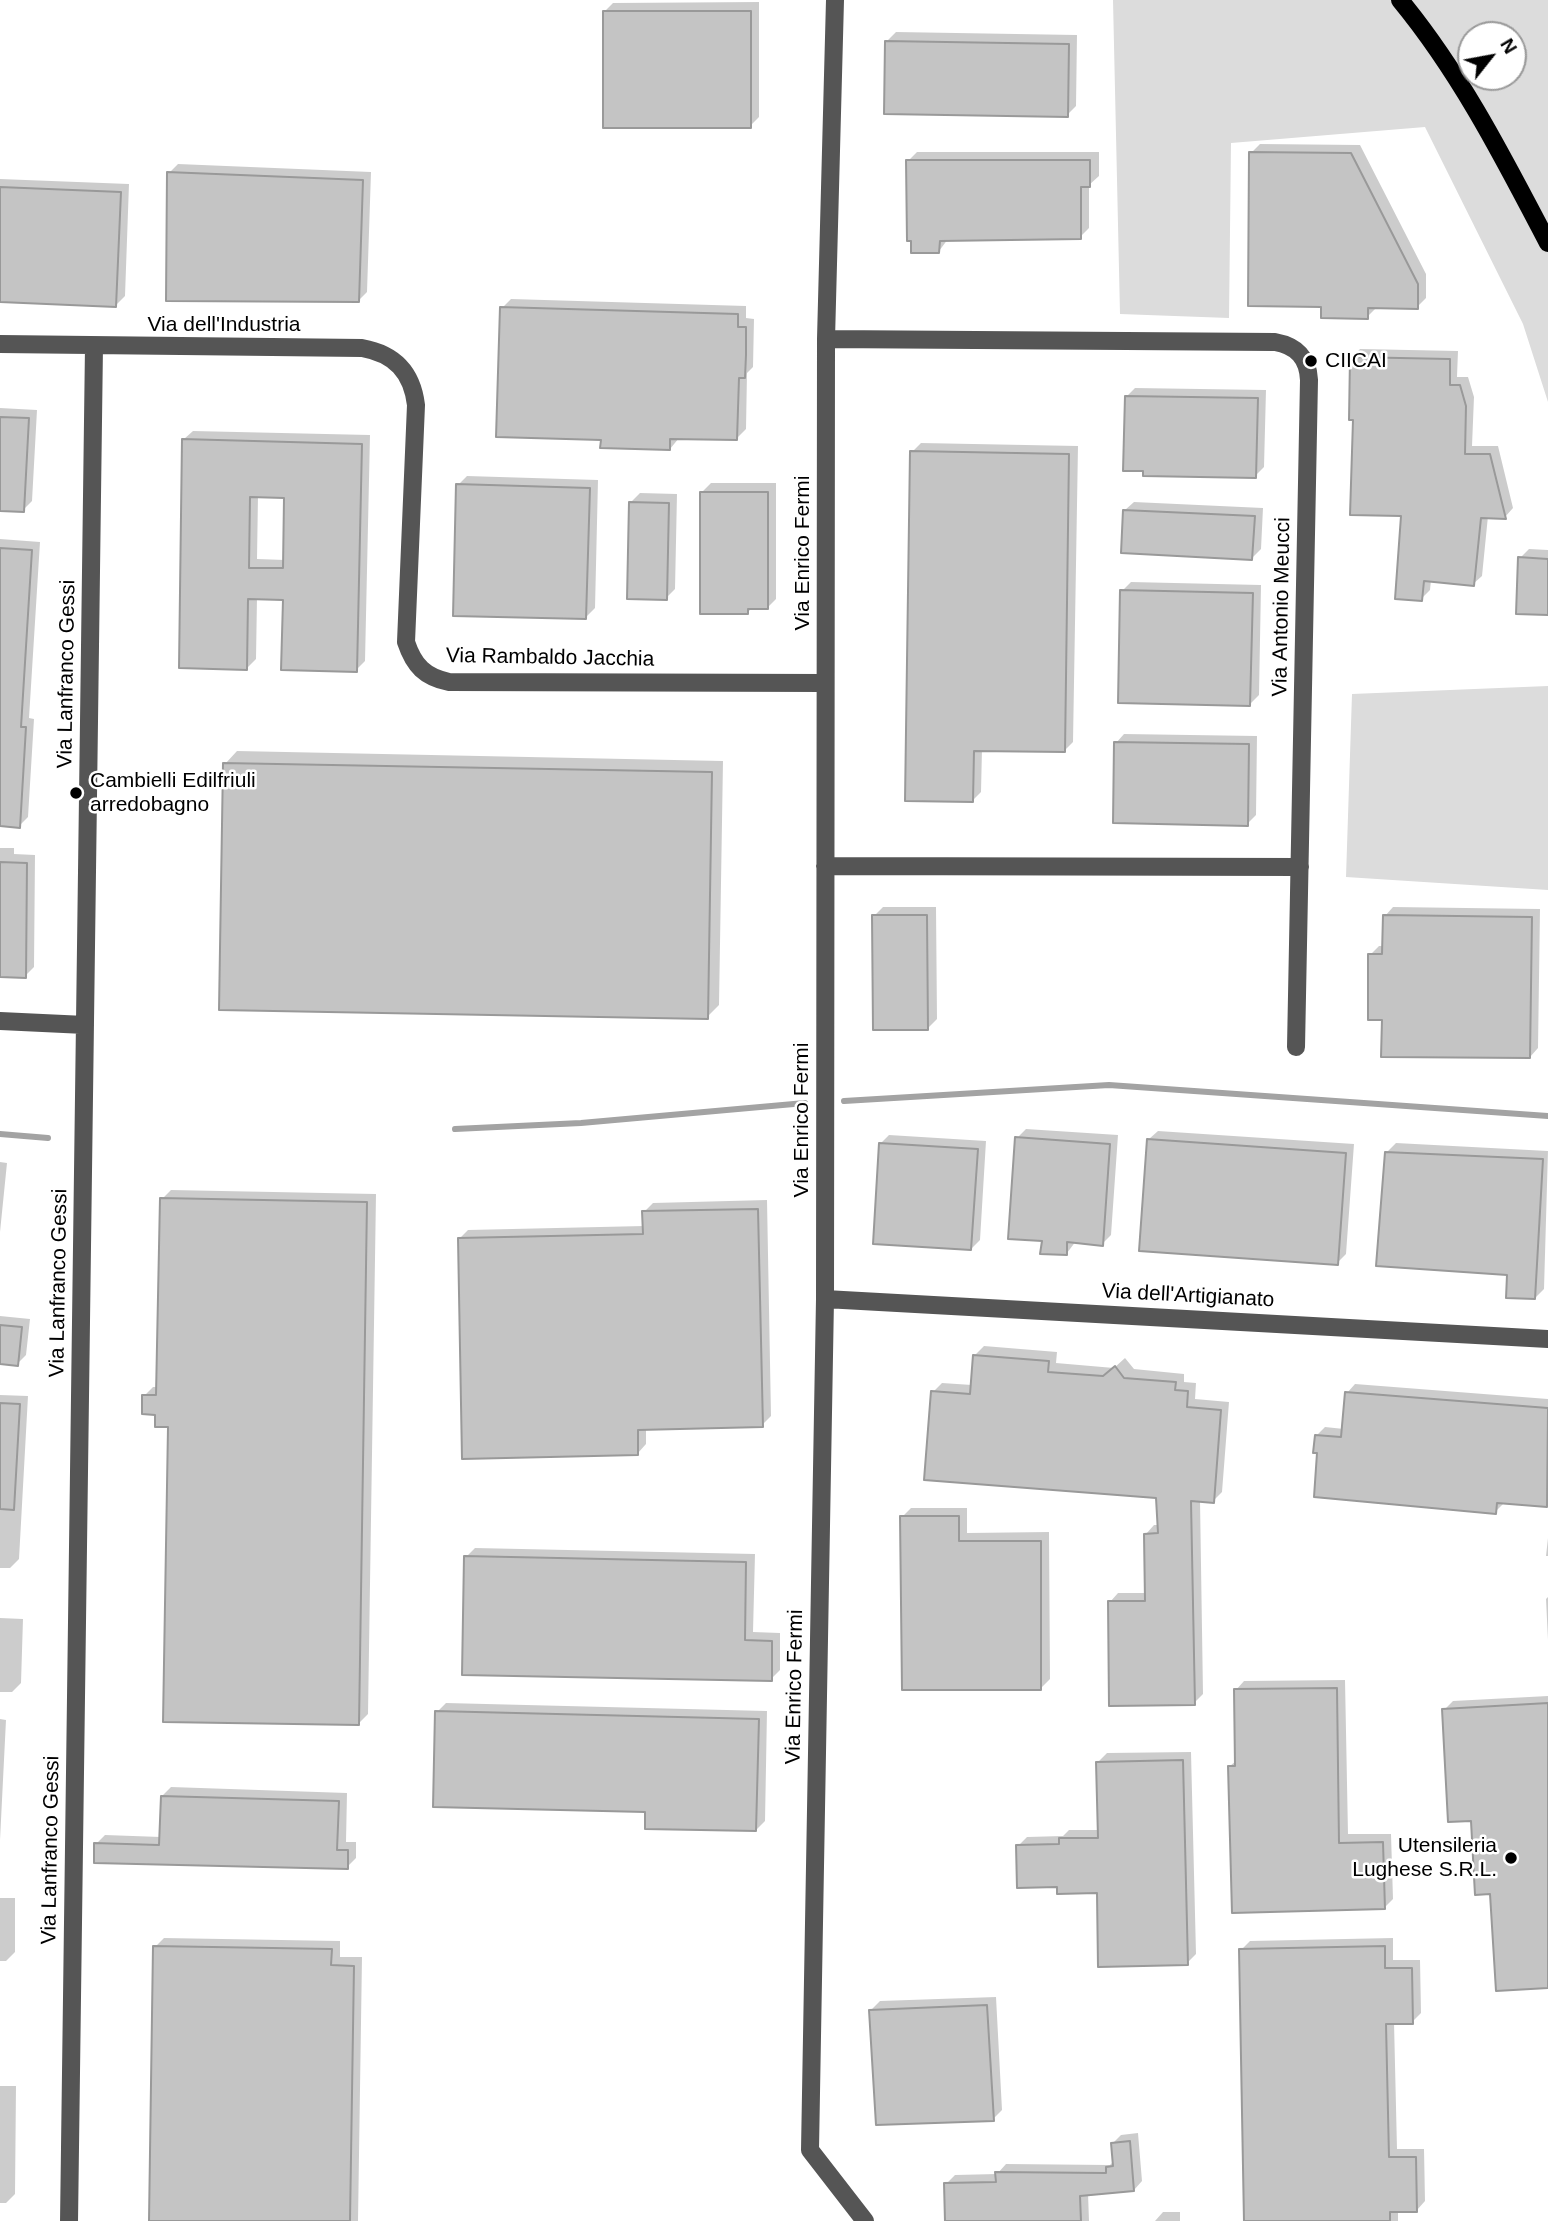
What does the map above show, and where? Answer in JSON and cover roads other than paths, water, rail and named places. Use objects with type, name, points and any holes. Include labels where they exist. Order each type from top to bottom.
[{"type":"main road","points":[[1400,0],[1436,43],[1499,149],[1548,243]]},
{"type":"street","name":"Via Enrico Fermi","points":[[835,0],[826,339],[825,1299],[810,2150],[865,2221]]},
{"type":"street","name":"Via Antonio Meucci","points":[[826,339],[1275,342],[1297,349],[1304,358],[1309,380],[1300,867]]},
{"type":"street","name":"Via dell'Industria","points":[[0,344],[362,348],[394,359],[406,372],[414,388],[416,405]]},
{"type":"street","name":"Via Lanfranco Gessi","points":[[69,2221],[94,346]]},
{"type":"street","name":"Via Rambaldo Jacchia","points":[[416,405],[406,642],[411,657],[420,670],[449,682],[825,683]]},
{"type":"street","points":[[825,866],[1300,867],[1296,1047]]},
{"type":"street","points":[[0,1021],[85,1025]]},
{"type":"street","name":"Via dell'Artigianato","points":[[825,1299],[1548,1339]]},
{"type":"waterway","points":[[844,1101],[1109,1085],[1548,1116]]},
{"type":"waterway","points":[[455,1129],[581,1123],[805,1103]]},
{"type":"waterway","points":[[0,1134],[48,1138]]},
{"type":"place","name":"CIICAI","points":[[1311,361]]},
{"type":"place","name":"Cambielli Edilfriuli arredobagno","points":[[76,793]]},
{"type":"place","name":"Utensileria Lughese S.R.L.","points":[[1511,1858]]}]
